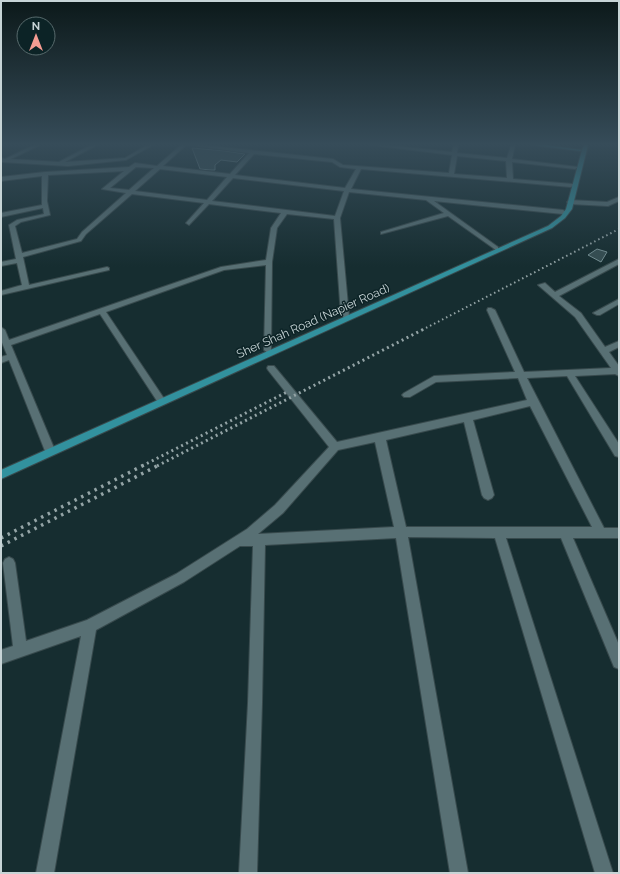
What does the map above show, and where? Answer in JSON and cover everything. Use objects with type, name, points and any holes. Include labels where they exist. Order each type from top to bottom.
[{"type":"main road","name":"Sher Shah Road (Napier Road)","points":[[1,475],[542,231],[563,217],[570,202],[572,186]]},
{"type":"street","points":[[21,289],[26,286],[26,283],[13,223],[47,215],[45,206],[45,186]]},
{"type":"street","points":[[109,186],[105,189],[205,203],[337,218]]},
{"type":"street","points":[[1,264],[76,243],[84,233],[137,186]]},
{"type":"street","points":[[189,223],[221,186]]},
{"type":"street","points":[[312,186],[563,212]]},
{"type":"street","points":[[346,316],[337,218],[349,186]]},
{"type":"street","points":[[427,198],[496,248]]},
{"type":"street","points":[[570,202],[608,204],[619,199]]},
{"type":"street","points":[[1,215],[45,206]]},
{"type":"street","points":[[268,350],[269,262],[274,228],[285,212]]},
{"type":"street","points":[[383,233],[449,214]]},
{"type":"street","points":[[555,295],[619,261]]},
{"type":"street","points":[[49,448],[3,336],[101,310],[223,268],[269,262]]},
{"type":"street","points":[[1,293],[107,269]]},
{"type":"street","points":[[542,286],[578,315],[619,371]]},
{"type":"street","points":[[597,313],[619,301]]},
{"type":"street","points":[[101,310],[160,399]]},
{"type":"street","points":[[491,310],[533,402],[601,533]]},
{"type":"street","points":[[604,351],[619,344]]},
{"type":"street","points":[[1,360],[12,356]]},
{"type":"street","points":[[271,368],[335,447]]},
{"type":"street","points":[[407,395],[434,379],[619,371]]},
{"type":"street","points":[[570,373],[619,453]]},
{"type":"street","points":[[1,657],[90,626],[180,578],[251,533],[279,509],[335,447],[533,402]]},
{"type":"street","points":[[468,417],[488,495]]},
{"type":"street","points":[[379,438],[381,441],[401,532],[459,873]]},
{"type":"street","points":[[237,541],[401,532],[619,533]]},
{"type":"street","points":[[499,533],[604,873]]},
{"type":"street","points":[[565,533],[619,662]]},
{"type":"street","points":[[248,873],[255,703],[259,540]]},
{"type":"street","points":[[9,563],[20,650]]},
{"type":"street","points":[[45,873],[90,626]]},
{"type":"building","points":[[597,249],[607,252],[601,262],[588,255]]},
{"type":"railway","points":[[422,330],[619,229]]},
{"type":"railway","points":[[157,466],[424,329]]},
{"type":"railway","points":[[142,466],[287,392]]},
{"type":"railway","points":[[1,538],[144,465]]},
{"type":"railway","points":[[1,546],[159,465]]}]
